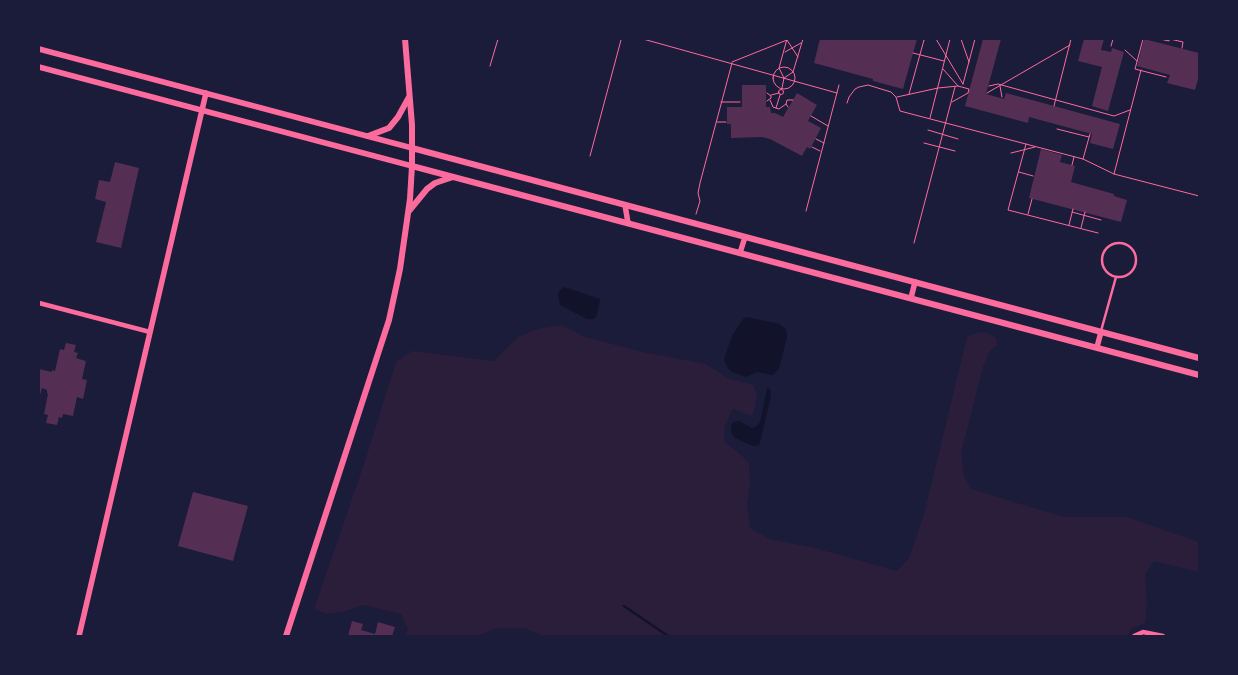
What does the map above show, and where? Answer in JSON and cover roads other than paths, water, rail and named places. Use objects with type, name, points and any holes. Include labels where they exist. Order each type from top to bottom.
[{"type":"main road","points":[[286,636],[389,320],[400,269],[412,166],[410,96],[405,39]]},
{"type":"main road","points":[[368,136],[390,128],[410,96]]},
{"type":"main road","points":[[412,148],[1199,358]]},
{"type":"main road","points":[[412,166],[1199,374]]},
{"type":"main road","points":[[408,212],[427,189],[435,183],[454,177]]},
{"type":"street","points":[[39,49],[412,148]]},
{"type":"street","points":[[39,67],[412,166]]},
{"type":"street","points":[[79,636],[206,93]]},
{"type":"street","points":[[625,205],[628,223]]},
{"type":"street","points":[[740,253],[745,237]]},
{"type":"street","points":[[911,298],[915,282]]},
{"type":"street","points":[[39,303],[150,332]]},
{"type":"street","points":[[1097,348],[1101,332]]},
{"type":"street","points":[[1134,636],[1143,632],[1163,636]]},
{"type":"lane","points":[[1117,243],[1128,245],[1135,254],[1135,267],[1127,275],[1116,277],[1110,275],[1104,269],[1102,259],[1107,248],[1117,243]]},
{"type":"lane","points":[[1101,332],[1116,277]]},
{"type":"waterway","points":[[624,606],[668,636]]}]
